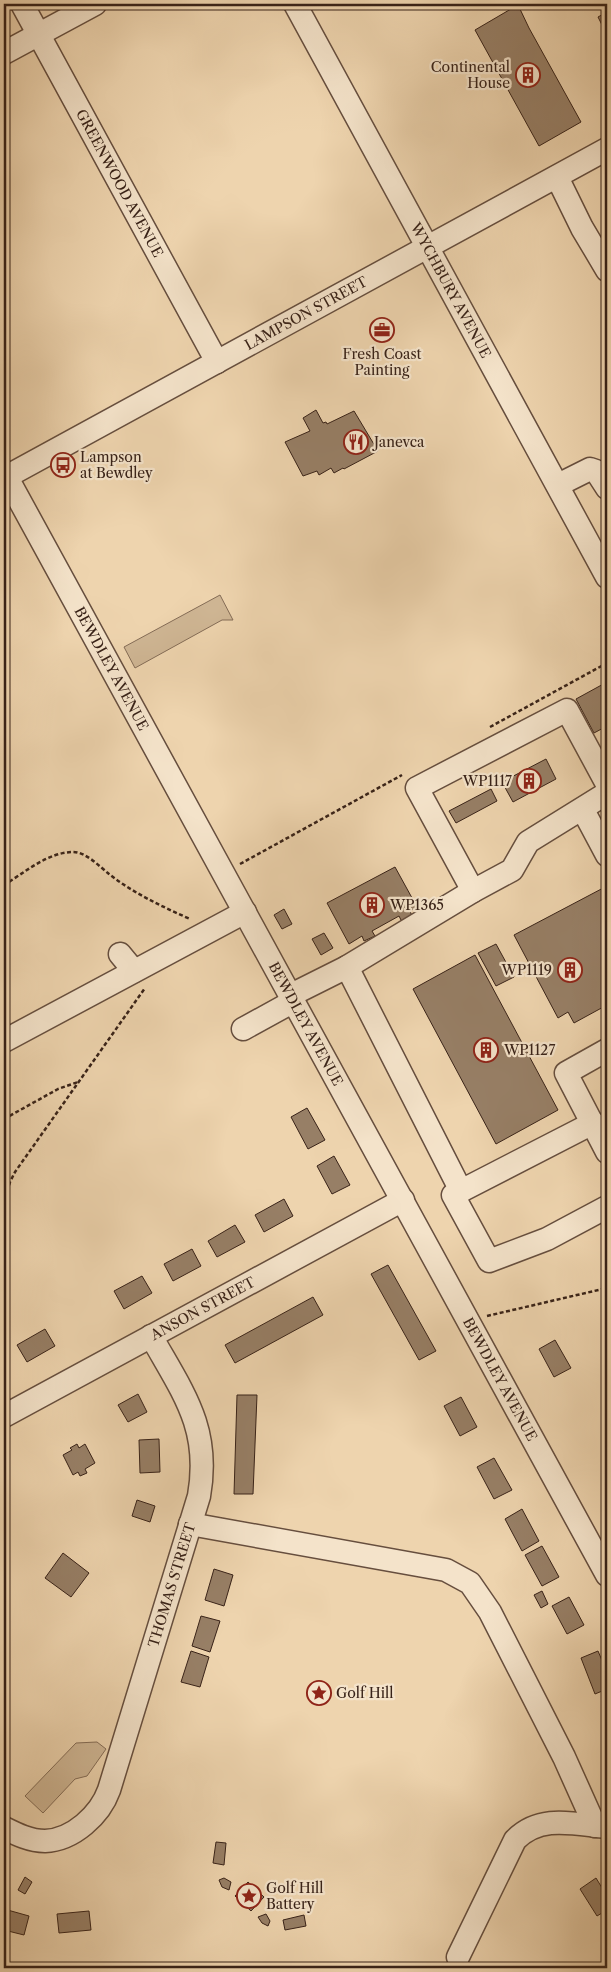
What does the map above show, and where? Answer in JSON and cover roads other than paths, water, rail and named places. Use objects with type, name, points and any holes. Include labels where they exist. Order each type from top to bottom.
[{"type":"street","name":"GREENWOOD AVENUE","points":[[22,4],[217,362]]},
{"type":"street","points":[[4,53],[95,4]]},
{"type":"street","name":"WYCHBURY AVENUE","points":[[295,4],[607,576]]},
{"type":"street","name":"LAMPSON STREET","points":[[5,476],[607,149]]},
{"type":"street","points":[[557,177],[582,228],[607,270]]},
{"type":"street","points":[[558,485],[590,469],[596,471],[607,488]]},
{"type":"street","name":"BEWDLEY AVENUE","points":[[5,476],[607,1575]]},
{"type":"street","points":[[473,891],[417,788],[568,710],[607,784]]},
{"type":"street","points":[[243,1029],[473,891],[512,870],[528,842],[583,810],[607,793]]},
{"type":"street","points":[[583,810],[607,855]]},
{"type":"street","points":[[4,1041],[245,912]]},
{"type":"street","points":[[347,967],[461,1191]]},
{"type":"street","points":[[607,1050],[566,1073],[607,1152]]},
{"type":"street","points":[[593,1123],[453,1195],[489,1261],[546,1239],[607,1207]]},
{"type":"street","name":"ANSON STREET","points":[[4,1416],[403,1200]]},
{"type":"street","name":"THOMAS STREET","points":[[4,1828],[22,1836],[44,1841],[56,1839],[77,1829],[96,1814],[102,1806],[109,1790],[190,1524],[202,1480],[202,1456],[199,1433],[189,1404],[151,1336]]},
{"type":"street","points":[[190,1524],[446,1570],[470,1582],[490,1612],[601,1826]]},
{"type":"street","points":[[458,1957],[516,1840],[521,1834],[535,1826],[546,1823],[601,1826]]},
{"type":"place","name":"Continental House","points":[[528,75]]},
{"type":"place","name":"Fresh Coast Painting","points":[[382,330]]},
{"type":"place","name":"Janevca","points":[[356,442]]},
{"type":"place","name":"Lampson at Bewdley","points":[[63,465]]},
{"type":"place","name":"WP1117","points":[[529,781]]},
{"type":"place","name":"WP1365","points":[[372,905]]},
{"type":"place","name":"WP1119","points":[[570,970]]},
{"type":"place","name":"WP1127","points":[[486,1050]]},
{"type":"place","name":"Golf Hill","points":[[319,1693]]},
{"type":"place","name":"Golf Hill Battery","points":[[249,1896]]}]
